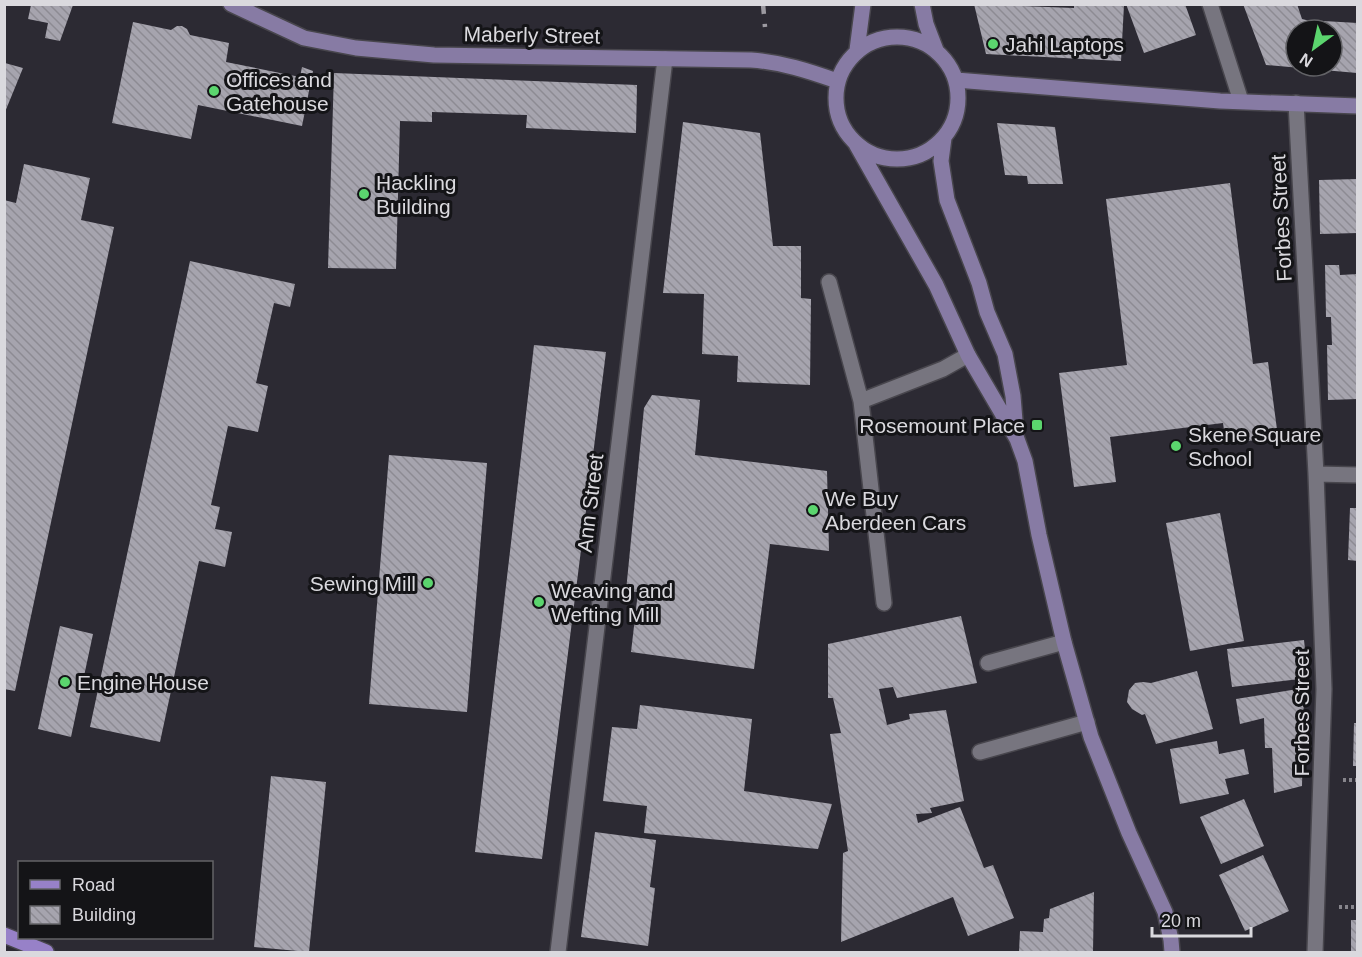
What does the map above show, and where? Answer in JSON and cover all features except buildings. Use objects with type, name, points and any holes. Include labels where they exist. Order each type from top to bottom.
[{"type":"main road","name":"Maberly Street","points":[[231,4],[304,38],[356,48],[434,55],[771,62],[803,69],[837,81]]},
{"type":"main road","points":[[857,50],[863,4]]},
{"type":"main road","points":[[922,4],[926,24],[936,50],[948,64],[956,80],[958,105],[955,118],[944,138],[942,160],[947,200],[979,283],[987,312],[1005,354],[1014,396],[1017,438]]},
{"type":"main road","points":[[936,50],[915,39],[891,36],[857,50],[849,59],[837,81],[835,98],[838,115],[845,131],[856,144],[936,285],[968,355],[1017,438],[1025,461],[1039,535],[1064,642],[1087,722],[1108,783],[1165,912],[1172,940],[1172,952]]},
{"type":"main road","points":[[956,80],[1220,101],[1358,106]]},
{"type":"main road","points":[[856,144],[881,157],[908,158],[921,154],[944,138]]},
{"type":"main road","points":[[4,935],[46,952]]},
{"type":"street","points":[[1210,4],[1241,101]]},
{"type":"street","name":"Ann Street","points":[[558,952],[665,59]]},
{"type":"street","name":"Forbes Street","points":[[1296,103],[1316,474],[1324,689],[1315,952]]},
{"type":"street","points":[[830,282],[861,402],[884,603]]},
{"type":"street","points":[[861,402],[932,374],[968,355]]},
{"type":"street","points":[[1316,474],[1358,475]]},
{"type":"street","points":[[988,663],[1064,642]]},
{"type":"street","points":[[980,752],[1087,722]]},
{"type":"railway","points":[[763,4],[765,27]]},
{"type":"place","name":"Jahi Laptops","points":[[993,44]]},
{"type":"place","name":"Offices and Gatehouse","points":[[214,91]]},
{"type":"place","name":"Hackling Building","points":[[364,194]]},
{"type":"place","name":"Rosemount Place","points":[[1037,425]]},
{"type":"place","name":"Skene Square School","points":[[1176,446]]},
{"type":"place","name":"We Buy Aberdeen Cars","points":[[813,510]]},
{"type":"place","name":"Sewing Mill","points":[[428,583]]},
{"type":"place","name":"Weaving and Wefting Mill","points":[[539,602]]},
{"type":"place","name":"Engine House","points":[[65,682]]}]
